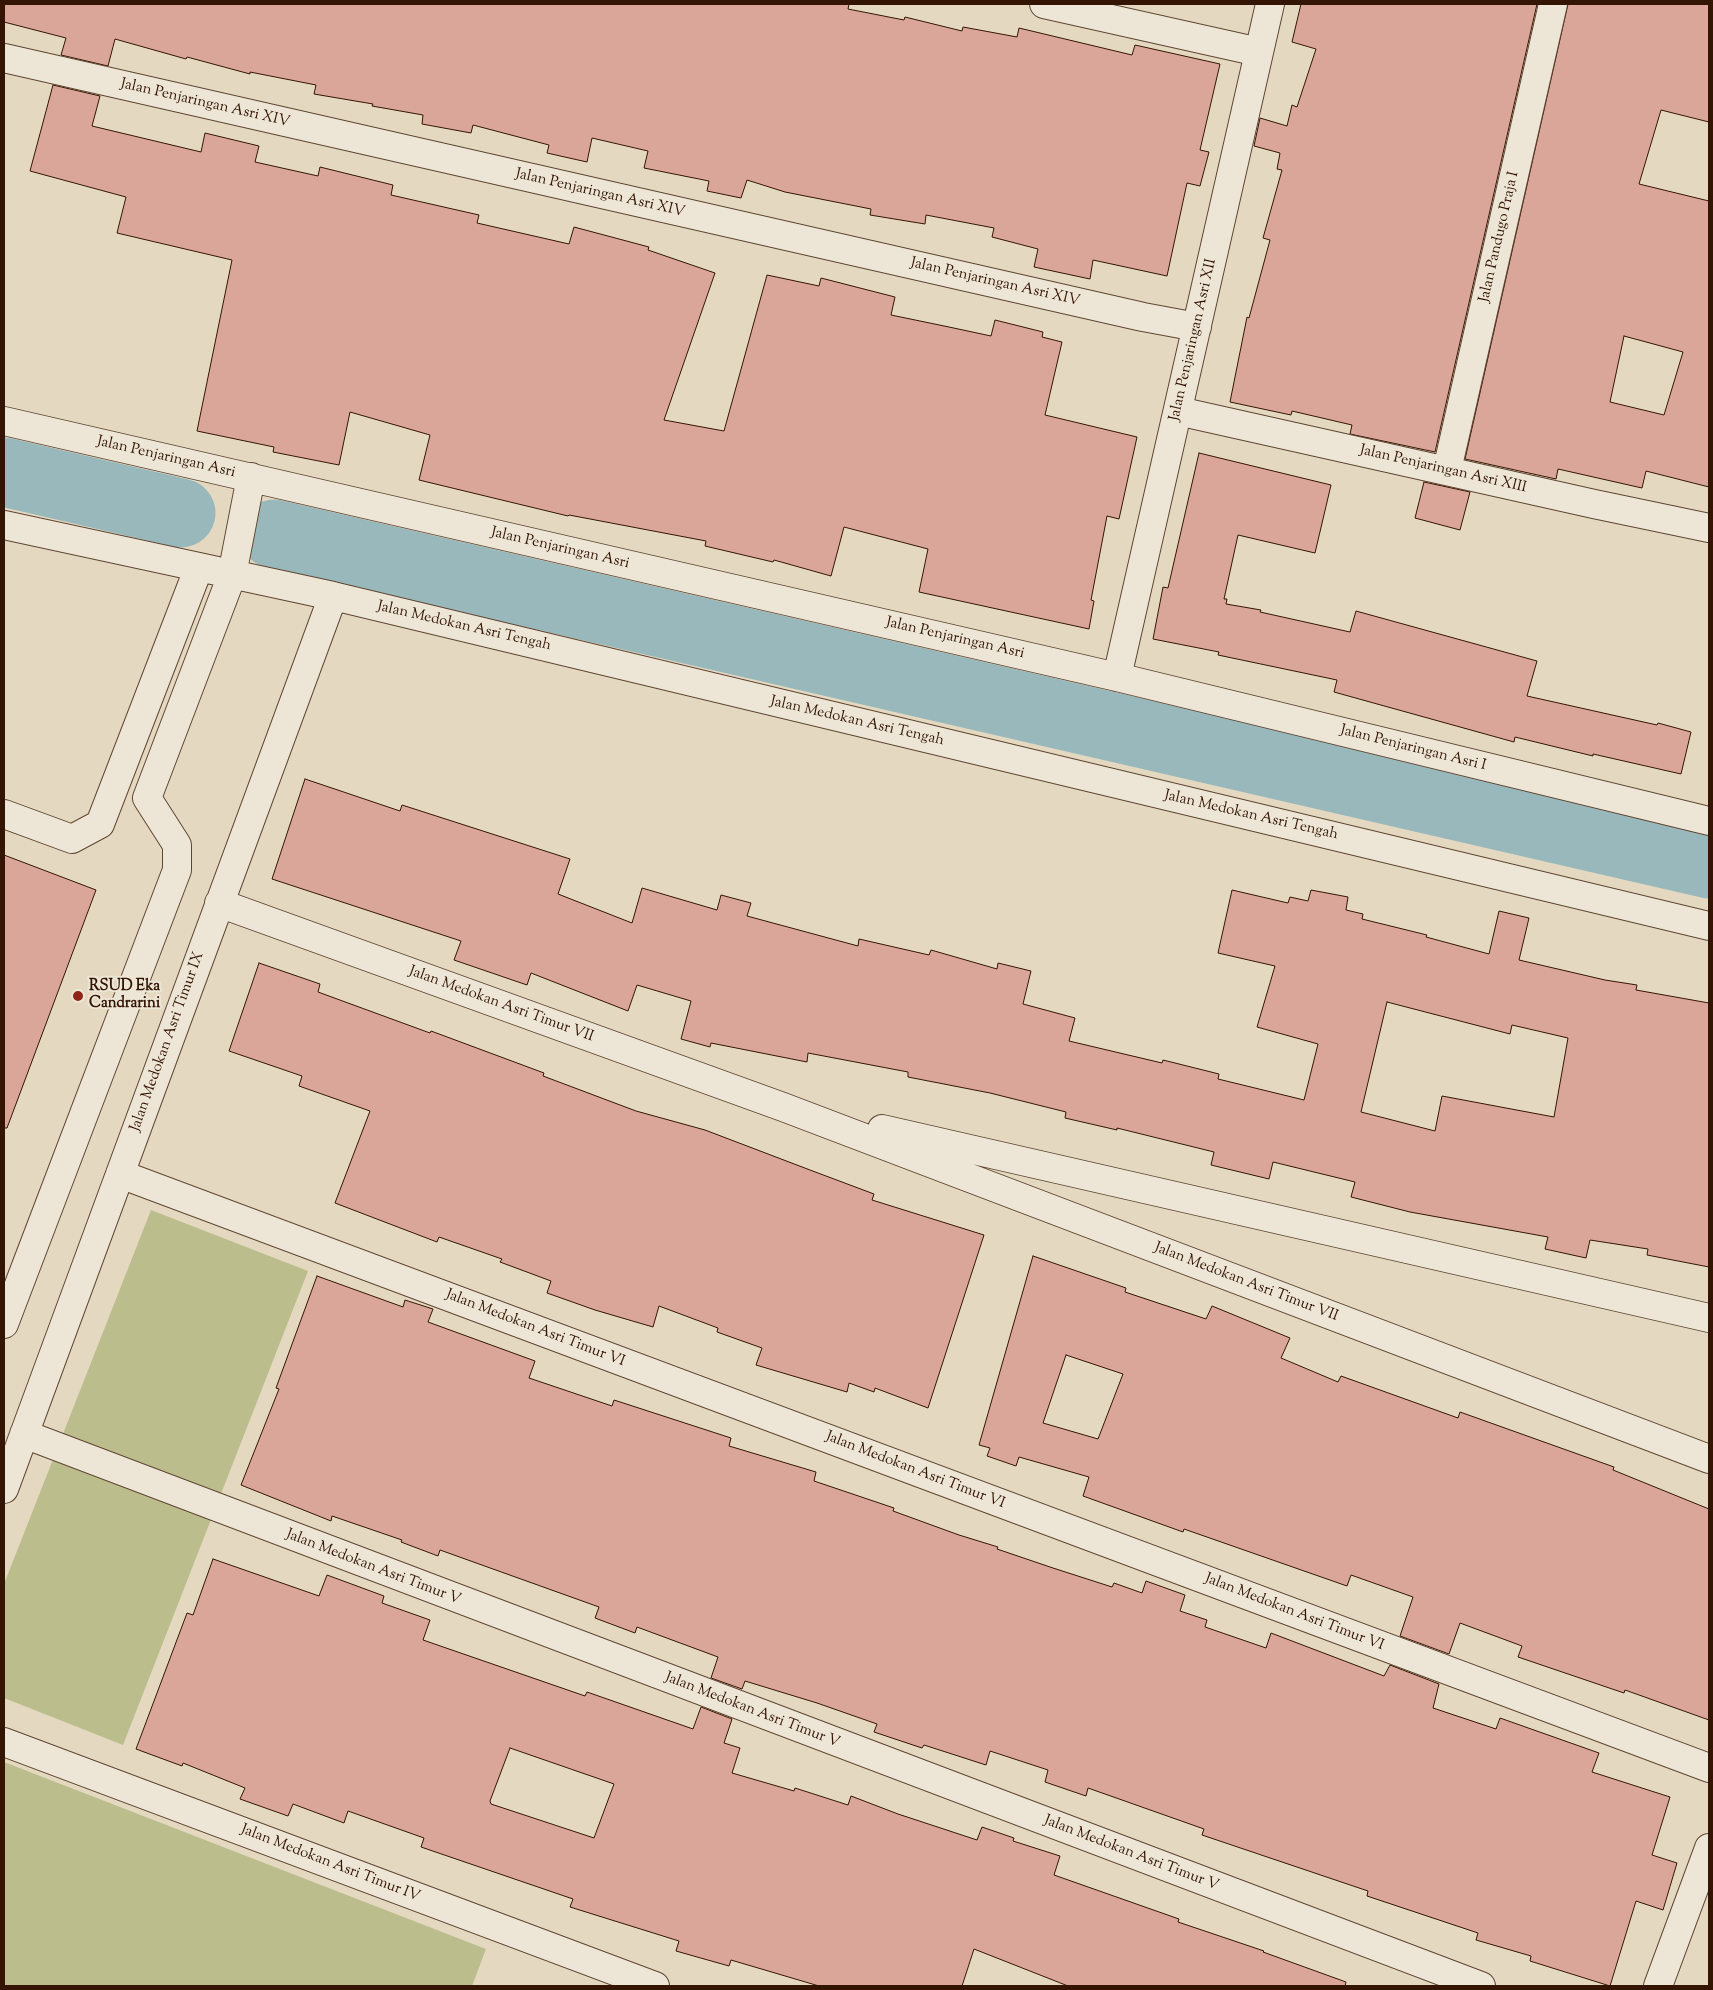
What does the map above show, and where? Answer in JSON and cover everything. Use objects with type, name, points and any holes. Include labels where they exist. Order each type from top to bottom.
[{"type":"street","points":[[1044,4],[1259,52]]},
{"type":"street","name":"Jalan Penjaringan Asri XII","points":[[1117,677],[1270,4]]},
{"type":"street","name":"Jalan Pandugo Praja I","points":[[1447,470],[1553,4]]},
{"type":"street","name":"Jalan Penjaringan Asri XIV","points":[[4,58],[1133,315],[1197,327]]},
{"type":"street","name":"Jalan Penjaringan Asri XIII","points":[[1178,411],[1709,528]]},
{"type":"street","name":"Jalan Penjaringan Asri","points":[[4,421],[1117,677]]},
{"type":"street","points":[[147,798],[232,575],[250,477]]},
{"type":"street","name":"Jalan Medokan Asri Tengah","points":[[4,525],[333,596],[1709,926]]},
{"type":"street","points":[[4,814],[72,839],[100,824],[200,567]]},
{"type":"street","name":"Jalan Medokan Asri Timur IX","points":[[4,1489],[333,596]]},
{"type":"street","name":"Jalan Penjaringan Asri I","points":[[1117,677],[1709,821]]},
{"type":"street","points":[[4,1324],[177,870],[177,845],[147,798],[115,786]]},
{"type":"street","name":"Jalan Medokan Asri Timur VII","points":[[219,903],[783,1107],[1709,1459]]},
{"type":"street","name":"Jalan Medokan Asri Timur VII","points":[[783,1107],[1709,1318]]},
{"type":"street","name":"Jalan Medokan Asri Timur VI","points":[[120,1174],[1709,1768]]},
{"type":"street","name":"Jalan Medokan Asri Timur V","points":[[24,1434],[1481,1986]]},
{"type":"street","name":"Jalan Medokan Asri Timur IV","points":[[4,1742],[655,1986]]},
{"type":"street","points":[[1658,1986],[1709,1848]]},
{"type":"green space","points":[[151,1210],[308,1271],[123,1745],[4,1698],[4,1584]]},
{"type":"green space","points":[[4,1762],[486,1949],[472,1986],[4,1986]]},
{"type":"building","points":[[4,4],[849,4],[848,9],[904,20],[905,17],[962,31],[963,27],[1017,37],[1019,28],[1132,55],[1135,45],[1220,64],[1200,150],[1209,152],[1200,186],[1187,183],[1167,276],[1093,260],[1090,279],[1034,267],[1038,249],[992,237],[994,228],[926,215],[925,224],[870,215],[871,209],[785,192],[747,180],[741,198],[707,191],[709,181],[644,168],[648,151],[592,138],[587,162],[547,153],[549,145],[473,125],[471,133],[422,124],[423,115],[314,94],[316,85],[250,72],[250,74],[187,57],[186,59],[115,39],[108,66],[61,55],[66,38],[4,22]]},
{"type":"building","points":[[1301,4],[1537,4],[1435,452],[1350,434],[1352,425],[1292,411],[1291,415],[1230,402],[1247,317],[1249,318],[1270,240],[1263,238],[1282,170],[1277,169],[1280,153],[1254,146],[1260,118],[1287,126],[1292,105],[1297,107],[1316,49],[1292,42]]},
{"type":"building","points":[[1568,4],[1709,4],[1709,122],[1661,110],[1639,184],[1709,201],[1709,487],[1646,471],[1642,488],[1558,469],[1556,479],[1465,459]],"holes":[[[1624,336],[1683,352],[1664,415],[1610,402]]]},
{"type":"building","points":[[53,85],[100,96],[92,126],[201,152],[205,133],[259,146],[255,162],[318,176],[320,167],[393,185],[391,195],[479,215],[477,223],[569,244],[574,227],[649,247],[648,250],[715,273],[664,420],[724,431],[767,275],[819,286],[821,278],[895,297],[891,315],[991,336],[995,320],[1043,332],[1042,337],[1062,342],[1045,415],[1137,437],[1119,519],[1107,516],[1091,600],[1094,601],[1089,629],[919,592],[928,549],[844,527],[831,576],[774,560],[773,562],[705,546],[706,541],[568,516],[419,480],[430,435],[350,412],[339,465],[273,452],[274,447],[197,431],[232,260],[117,233],[126,197],[30,171]]},
{"type":"building","points":[[1199,453],[1331,485],[1315,553],[1238,535],[1224,599],[1227,599],[1226,604],[1261,610],[1260,612],[1350,632],[1356,611],[1537,661],[1527,696],[1657,725],[1658,723],[1691,732],[1681,774],[1593,754],[1593,756],[1515,737],[1514,742],[1334,692],[1337,680],[1218,655],[1219,652],[1153,639],[1163,587],[1168,588]]},
{"type":"building","points":[[1424,482],[1470,492],[1460,530],[1415,518]]},
{"type":"building","points":[[305,779],[400,811],[402,805],[570,859],[558,894],[632,923],[642,888],[717,910],[721,895],[751,903],[747,916],[858,946],[859,939],[929,955],[931,950],[997,969],[998,963],[1031,971],[1023,1004],[1075,1018],[1069,1041],[1162,1063],[1163,1060],[1219,1074],[1218,1079],[1304,1100],[1318,1044],[1257,1027],[1275,966],[1218,953],[1232,890],[1288,903],[1290,897],[1308,901],[1311,890],[1348,897],[1346,910],[1363,914],[1362,919],[1427,935],[1426,937],[1489,954],[1499,911],[1529,918],[1519,960],[1605,980],[1637,985],[1636,990],[1709,1003],[1709,1267],[1647,1255],[1648,1249],[1590,1240],[1586,1258],[1545,1249],[1548,1237],[1410,1212],[1351,1197],[1355,1182],[1273,1162],[1269,1179],[1211,1165],[1214,1152],[1117,1128],[1117,1130],[1065,1118],[1066,1112],[990,1093],[908,1077],[908,1072],[808,1053],[807,1062],[711,1043],[710,1047],[681,1039],[691,1001],[637,985],[628,1011],[531,973],[527,985],[454,960],[461,941],[272,879]],"holes":[[[1387,1002],[1510,1034],[1512,1025],[1568,1038],[1554,1117],[1442,1096],[1435,1131],[1361,1112]]]},
{"type":"building","points":[[4,855],[96,890],[7,1128],[4,1128]]},
{"type":"building","points":[[259,963],[320,984],[318,992],[544,1073],[543,1076],[636,1111],[705,1130],[874,1194],[872,1200],[984,1235],[928,1408],[875,1388],[874,1392],[849,1383],[847,1392],[756,1365],[762,1348],[717,1332],[718,1328],[659,1306],[653,1327],[595,1310],[547,1293],[551,1281],[500,1262],[502,1259],[439,1237],[437,1242],[335,1203],[370,1111],[299,1086],[302,1076],[229,1051]]},
{"type":"building","points":[[1033,1256],[1126,1288],[1125,1292],[1206,1319],[1212,1306],[1290,1338],[1281,1358],[1338,1382],[1341,1376],[1458,1418],[1460,1412],[1614,1467],[1613,1470],[1709,1509],[1709,1720],[1625,1690],[1624,1693],[1518,1657],[1522,1646],[1460,1623],[1449,1654],[1400,1636],[1413,1597],[1351,1575],[1347,1586],[1184,1529],[1183,1532],[1083,1496],[1089,1477],[1019,1457],[1016,1466],[987,1456],[990,1448],[979,1445]],"holes":[[[1066,1355],[1123,1374],[1098,1439],[1043,1423]]]},
{"type":"building","points":[[317,1276],[403,1307],[405,1300],[433,1309],[428,1322],[535,1361],[529,1378],[612,1406],[614,1400],[731,1438],[729,1446],[816,1472],[814,1481],[894,1508],[893,1511],[1053,1568],[1112,1587],[1114,1583],[1142,1593],[1146,1581],[1185,1595],[1180,1611],[1207,1620],[1205,1627],[1266,1648],[1271,1633],[1384,1676],[1390,1665],[1439,1684],[1433,1708],[1496,1729],[1500,1718],[1599,1753],[1592,1772],[1670,1797],[1652,1855],[1677,1863],[1663,1910],[1636,1901],[1610,1986],[1530,1961],[1531,1956],[1476,1940],[1478,1933],[1367,1896],[1368,1891],[1202,1835],[1204,1829],[1088,1788],[1086,1796],[1045,1782],[1048,1770],[990,1751],[986,1765],[924,1745],[922,1748],[874,1732],[877,1724],[817,1703],[745,1681],[742,1689],[711,1678],[718,1657],[637,1627],[635,1633],[595,1618],[599,1607],[440,1550],[438,1556],[401,1542],[402,1540],[332,1516],[331,1521],[241,1485],[279,1389],[276,1388]]},
{"type":"building","points":[[213,1559],[319,1596],[327,1575],[384,1596],[382,1603],[430,1620],[423,1640],[585,1696],[587,1692],[693,1729],[701,1707],[732,1719],[724,1743],[740,1748],[732,1773],[794,1791],[795,1788],[848,1805],[851,1796],[977,1840],[982,1827],[1014,1838],[1013,1841],[1060,1856],[1054,1875],[1179,1919],[1178,1922],[1264,1951],[1346,1982],[1345,1986],[1068,1986],[974,1949],[962,1986],[819,1986],[731,1960],[729,1966],[676,1951],[679,1941],[570,1907],[573,1899],[421,1847],[424,1838],[348,1811],[344,1823],[293,1804],[288,1816],[240,1799],[245,1788],[183,1763],[182,1766],[136,1749],[187,1613],[193,1615]],"holes":[[[510,1748],[614,1784],[594,1838],[491,1804],[490,1801]]]},
{"type":"waterway","points":[[4,472],[181,513]]},
{"type":"waterway","points":[[274,534],[1709,864]]},
{"type":"place","name":"RSUD Eka Candrarini","points":[[78,996]]}]
